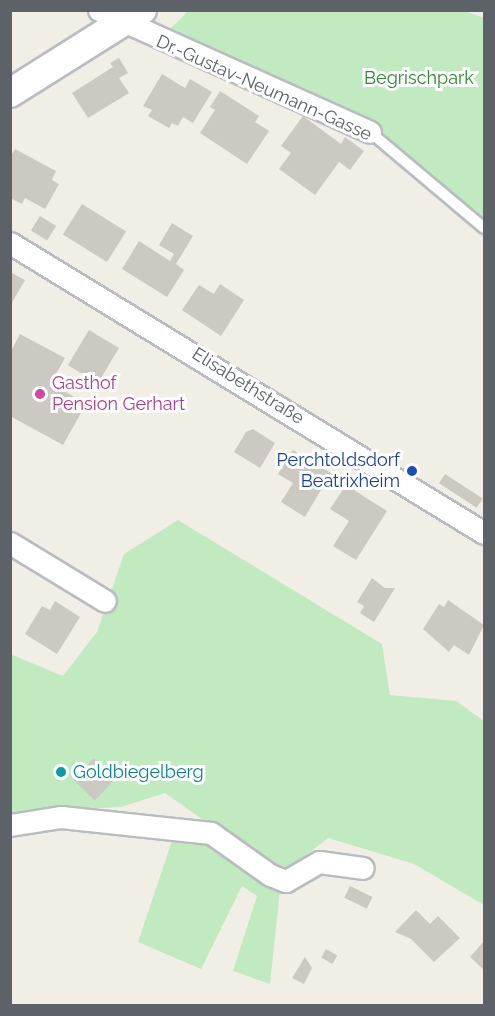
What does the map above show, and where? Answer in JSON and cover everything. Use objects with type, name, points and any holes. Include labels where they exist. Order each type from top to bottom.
[{"type":"street","points":[[10,93],[121,15]]},
{"type":"street","name":"Dr.-Gustav-Neumann-Gasse","points":[[121,15],[370,132]]},
{"type":"street","name":"Elisabethstraße","points":[[10,243],[484,532]]},
{"type":"street","points":[[10,543],[105,601]]},
{"type":"street","points":[[10,825],[62,817],[211,833],[270,875],[286,881],[319,862],[363,868]]},
{"type":"lane","name":"Dr.-Gustav-Neumann-Gasse","points":[[370,132],[484,228]]},
{"type":"green space","name":"Begrischpark","points":[[189,10],[462,10],[484,18],[484,220],[365,119],[169,30]]},
{"type":"green space","points":[[178,520],[382,644],[390,695],[456,701],[484,721],[484,905],[414,864],[328,838],[281,875],[165,793],[121,807],[11,812],[10,654],[63,676],[97,632],[124,554]]},
{"type":"green space","points":[[174,835],[208,838],[280,890],[270,984],[233,971],[257,896],[242,886],[201,969],[138,942]]},
{"type":"building","points":[[119,58],[128,73],[119,78],[129,93],[88,118],[72,93],[113,67],[110,63]]},
{"type":"building","points":[[162,74],[185,88],[190,79],[212,92],[193,123],[183,117],[178,126],[172,123],[169,128],[148,116],[152,110],[143,106]]},
{"type":"building","points":[[220,91],[259,116],[255,122],[269,131],[247,164],[200,133],[215,110],[210,107]]},
{"type":"building","points":[[303,116],[341,144],[345,137],[364,151],[350,170],[339,162],[315,195],[279,169],[291,153],[281,146]]},
{"type":"building","points":[[15,149],[56,171],[52,180],[59,184],[45,209],[25,198],[22,204],[10,198],[10,158]]},
{"type":"building","points":[[82,204],[126,232],[107,262],[63,235]]},
{"type":"building","points":[[40,216],[56,226],[47,240],[31,230]]},
{"type":"building","points":[[172,223],[193,236],[176,264],[184,270],[167,297],[122,269],[139,241],[170,261],[174,254],[159,245]]},
{"type":"building","points":[[10,272],[25,280],[10,306]]},
{"type":"building","points":[[220,284],[244,300],[221,336],[182,310],[199,285],[214,294]]},
{"type":"building","points":[[89,330],[119,348],[98,383],[68,365]]},
{"type":"building","name":"Gasthof Pension Gerhart","points":[[20,334],[65,358],[51,383],[86,404],[63,445],[10,416],[10,353]]},
{"type":"building","points":[[253,429],[275,443],[260,468],[234,452],[246,432]]},
{"type":"building","points":[[293,450],[331,473],[305,517],[281,502],[293,483],[278,474]]},
{"type":"building","points":[[445,474],[483,499],[477,508],[439,483]]},
{"type":"building","points":[[346,485],[387,511],[356,560],[333,546],[349,521],[330,509]]},
{"type":"building","points":[[372,578],[385,588],[395,588],[374,622],[360,613],[364,606],[357,602]]},
{"type":"building","points":[[448,600],[484,625],[469,655],[454,645],[449,652],[423,629],[439,604],[444,607]]},
{"type":"building","points":[[55,601],[80,617],[57,654],[25,634],[42,606],[50,610]]},
{"type":"building","points":[[94,758],[116,779],[95,800],[73,780]]},
{"type":"building","points":[[350,886],[372,897],[367,909],[344,898]]},
{"type":"building","points":[[416,910],[430,924],[438,916],[460,938],[434,962],[411,939],[395,932]]},
{"type":"building","points":[[484,941],[484,970],[470,957]]},
{"type":"building","points":[[326,949],[337,955],[333,964],[321,958]]},
{"type":"building","points":[[305,957],[312,968],[304,984],[292,978]]},
{"type":"place","name":"Gasthof Pension Gerhart","points":[[40,394]]},
{"type":"place","name":"Perchtoldsdorf Beatrixheim","points":[[412,471]]},
{"type":"place","name":"Goldbiegelberg","points":[[61,772]]}]
